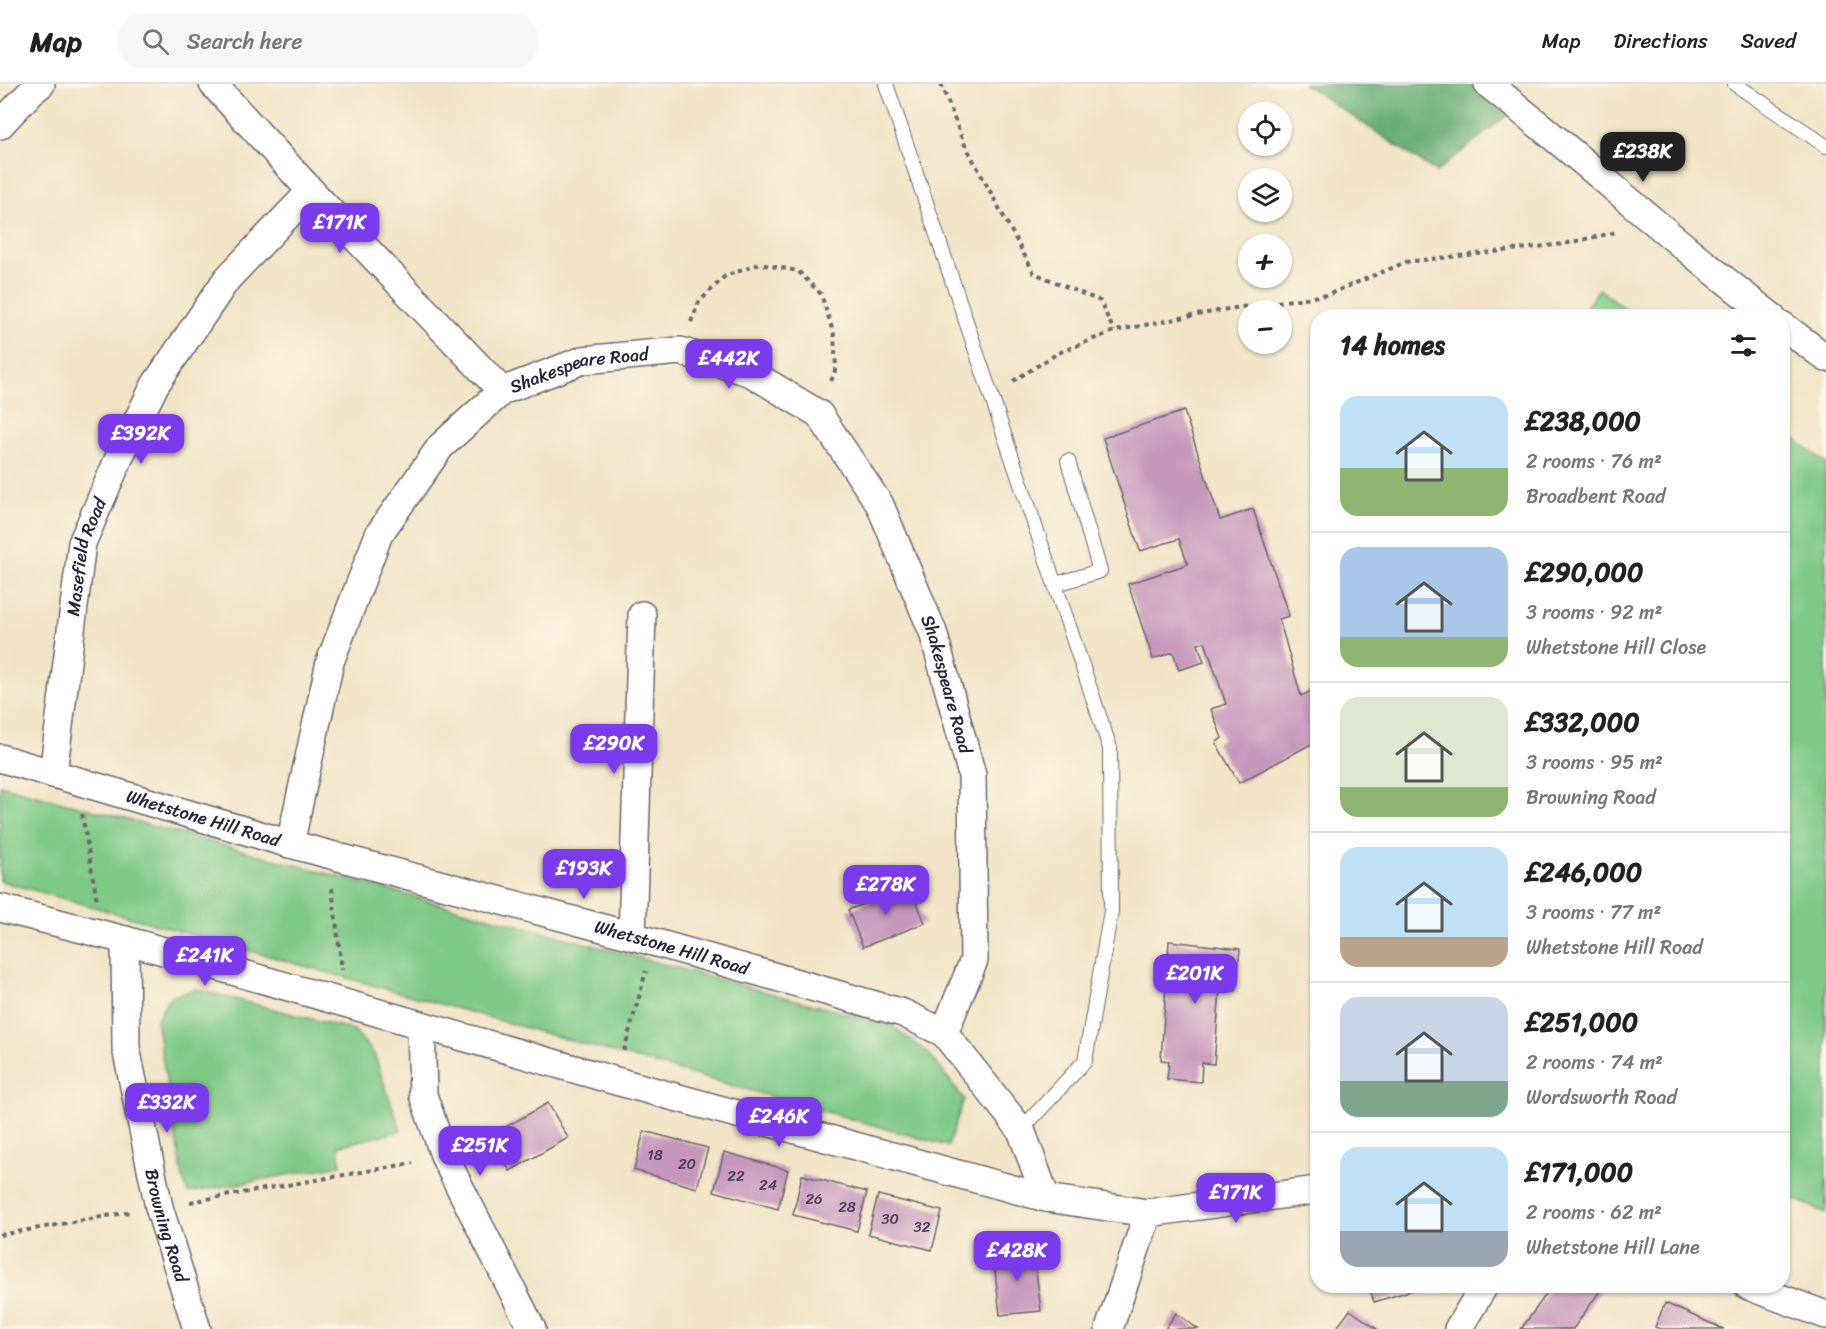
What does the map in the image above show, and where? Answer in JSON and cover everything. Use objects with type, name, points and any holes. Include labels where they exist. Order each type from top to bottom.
[{"type":"street","points":[[0,125],[41,84]]},
{"type":"street","points":[[213,84],[502,391]]},
{"type":"street","points":[[1488,84],[1548,131],[1712,272],[1762,309]]},
{"type":"street","name":"Masefield Road","points":[[53,774],[82,543],[119,458],[155,385],[226,279],[311,190]]},
{"type":"street","points":[[1790,331],[1826,358]]},
{"type":"street","name":"Shakespeare Road","points":[[290,844],[330,662],[379,534],[441,447],[502,391],[583,360],[680,351],[750,373],[819,414],[880,505],[933,633],[972,775],[974,960],[944,1033]]},
{"type":"street","points":[[632,936],[642,615]]},
{"type":"street","name":"Whetstone Hill Road","points":[[0,758],[290,844],[632,936],[903,1013],[944,1033],[1021,1130],[1046,1198]]},
{"type":"street","points":[[0,908],[125,940],[616,1081],[1046,1198],[1148,1213],[1310,1191]]},
{"type":"street","name":"Browning Road","points":[[125,940],[126,1048],[159,1207],[197,1329]]},
{"type":"street","points":[[421,1025],[423,1095],[445,1158],[532,1329]]},
{"type":"street","points":[[1109,1329],[1148,1213]]},
{"type":"street","points":[[1458,1329],[1480,1293]]},
{"type":"street","points":[[1767,1293],[1826,1315]]},
{"type":"lane","points":[[886,84],[1110,748],[1111,911],[1085,1061],[1021,1130]]},
{"type":"lane","points":[[1735,84],[1826,146]]},
{"type":"lane","points":[[1056,584],[1100,571],[1068,461]]},
{"type":"path","points":[[941,84],[963,141],[1034,273],[1100,301],[1114,331]]},
{"type":"path","points":[[992,394],[1058,353],[1114,331],[1228,309],[1327,296],[1406,262],[1564,244],[1656,224]]},
{"type":"path","points":[[680,351],[699,302],[725,276],[760,264],[798,271],[821,294],[834,335],[836,368],[819,414]]},
{"type":"path","points":[[80,783],[78,794],[97,901],[125,940]]},
{"type":"path","points":[[331,883],[347,1003]]},
{"type":"path","points":[[616,1081],[649,961],[632,936]]},
{"type":"path","points":[[0,1235],[445,1158]]},
{"type":"green space","points":[[1304,84],[1469,84],[1510,113],[1436,172]]},
{"type":"green space","points":[[1599,289],[1626,309],[1585,309]]},
{"type":"green space","points":[[1790,435],[1826,463],[1826,1213],[1790,1197]]},
{"type":"green space","points":[[0,785],[892,1026],[929,1054],[964,1099],[948,1146],[0,881]]},
{"type":"green space","points":[[196,989],[354,1030],[374,1054],[401,1131],[338,1146],[341,1165],[188,1193],[183,1179],[156,1020],[170,997]]},
{"type":"building","points":[[1184,411],[1220,520],[1253,509],[1289,616],[1279,619],[1301,696],[1310,692],[1310,745],[1239,783],[1216,743],[1222,738],[1211,709],[1226,704],[1205,642],[1198,644],[1204,662],[1179,670],[1173,652],[1153,659],[1128,584],[1188,564],[1179,539],[1140,551],[1103,438]]},
{"type":"building","points":[[910,886],[925,923],[863,947],[848,910]]},
{"type":"building","points":[[1169,941],[1240,949],[1236,991],[1220,989],[1214,1064],[1202,1063],[1201,1082],[1167,1079],[1169,1061],[1161,1060]]},
{"type":"building","points":[[548,1103],[568,1138],[510,1171],[490,1136]]},
{"type":"building","points":[[644,1131],[708,1148],[697,1188],[634,1170]]},
{"type":"building","points":[[724,1152],[788,1170],[778,1209],[714,1191]]},
{"type":"building","points":[[802,1175],[867,1192],[857,1231],[793,1215]]},
{"type":"building","points":[[878,1195],[942,1211],[932,1250],[868,1234]]},
{"type":"building","points":[[1033,1248],[1041,1311],[1000,1315],[993,1253]]},
{"type":"building","points":[[1371,1293],[1403,1293],[1374,1302]]},
{"type":"building","points":[[1547,1293],[1599,1293],[1573,1329],[1521,1329]]},
{"type":"building","points":[[1665,1303],[1724,1329],[1660,1329],[1655,1327]]},
{"type":"building","points":[[1350,1310],[1377,1329],[1336,1329]]},
{"type":"building","points":[[1176,1313],[1198,1329],[1165,1329]]}]
